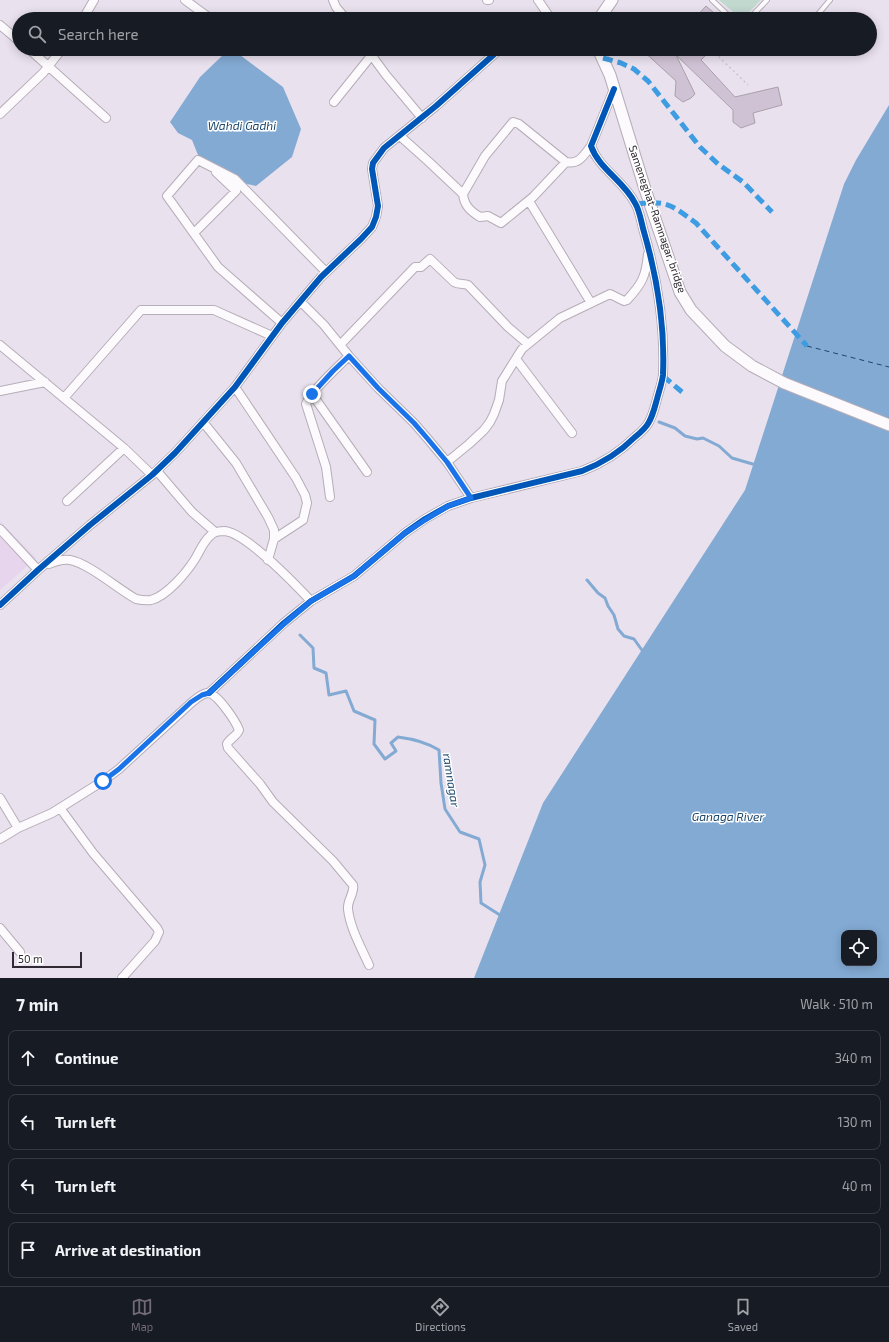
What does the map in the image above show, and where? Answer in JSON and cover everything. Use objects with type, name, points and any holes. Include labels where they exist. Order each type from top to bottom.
[{"type":"main road","points":[[604,12],[612,0]]},
{"type":"main road","name":"Sameneghat-Ramnagar, bridge","points":[[601,56],[614,89],[680,292],[691,310],[725,346],[752,366],[784,383],[889,425]]},
{"type":"street","points":[[87,12],[94,0]]},
{"type":"street","points":[[185,0],[201,12]]},
{"type":"street","points":[[333,0],[340,12]]},
{"type":"street","points":[[538,0],[546,12]]},
{"type":"street","points":[[0,25],[12,35]]},
{"type":"street","points":[[37,56],[106,118]]},
{"type":"street","points":[[0,114],[43,73],[57,56]]},
{"type":"street","points":[[334,102],[366,56]]},
{"type":"street","points":[[372,56],[422,118]]},
{"type":"street","points":[[0,605],[90,526],[154,473],[175,453],[235,387],[282,323],[326,272],[372,227],[378,206],[372,169],[373,163],[384,148],[422,118],[492,56]]},
{"type":"street","points":[[463,194],[485,156],[510,124],[514,122],[566,162],[572,163],[580,159],[591,146],[614,89]]},
{"type":"street","points":[[400,136],[463,194],[464,200],[470,210],[480,217],[483,218],[488,216],[500,223],[529,201],[566,162]]},
{"type":"street","points":[[0,839],[18,828],[60,808],[119,769],[191,702],[202,695],[209,693],[278,628],[311,601],[354,576],[405,533],[425,520],[448,506],[471,498],[596,466],[612,457],[625,447],[649,422],[654,410],[663,376],[662,331],[658,293],[649,249],[636,204],[618,179],[594,154],[591,146]]},
{"type":"street","points":[[282,323],[218,267],[167,196],[198,160],[235,179],[326,272]]},
{"type":"street","points":[[194,233],[236,191],[208,165]]},
{"type":"street","points":[[529,201],[592,303]]},
{"type":"street","points":[[447,462],[469,444],[490,422],[499,400],[502,381],[505,374],[520,352],[560,318],[610,294],[613,294],[624,301],[627,300],[643,280],[646,271],[649,249]]},
{"type":"street","points":[[341,344],[415,267],[421,267],[430,259],[454,282],[460,285],[468,285],[508,327],[528,344]]},
{"type":"street","points":[[300,302],[324,325],[378,388],[414,423],[447,462],[471,498]]},
{"type":"street","points":[[64,398],[141,310],[214,310],[272,336]]},
{"type":"street","points":[[0,345],[154,473],[192,512],[215,532],[230,532],[240,537],[268,560],[311,601]]},
{"type":"street","points":[[330,497],[326,467],[306,402],[333,371],[349,356]]},
{"type":"street","points":[[516,359],[572,433]]},
{"type":"street","points":[[0,391],[45,382]]},
{"type":"street","points":[[235,387],[296,478],[305,495],[307,504],[303,520],[274,539]]},
{"type":"street","points":[[312,394],[367,472]]},
{"type":"street","points":[[203,422],[236,463],[268,517],[274,530],[274,539],[268,560]]},
{"type":"street","points":[[67,500],[124,448]]},
{"type":"street","points":[[0,529],[41,568]]},
{"type":"street","points":[[41,568],[60,560],[71,560],[87,568],[128,594],[143,600],[152,600],[171,587],[187,571],[204,542],[215,532]]},
{"type":"street","points":[[209,693],[213,694],[220,701],[238,728],[238,734],[226,744],[228,748],[260,784],[273,802],[333,861],[353,885],[348,903],[348,910],[353,928],[369,965]]},
{"type":"street","points":[[0,798],[18,828]]},
{"type":"street","points":[[60,808],[93,853],[159,932],[155,940],[122,978]]},
{"type":"street","points":[[0,928],[20,952]]},
{"type":"lane","points":[[712,0],[725,12]]},
{"type":"lane","points":[[756,12],[767,0]]},
{"type":"lane","points":[[820,12],[830,0]]},
{"type":"path","points":[[718,56],[748,85]]},
{"type":"shaded area","points":[[0,521],[36,558],[0,590]]},
{"type":"green space","points":[[719,0],[761,0],[749,12],[733,12]]},
{"type":"water","name":"Wahdi Gadhi","points":[[222,56],[241,56],[283,87],[301,129],[292,157],[256,186],[226,179],[200,160],[192,140],[178,133],[170,122],[200,77]]},
{"type":"water","name":"Ganaga River","points":[[889,105],[889,978],[474,978],[543,803],[745,490],[844,184],[856,160]]},
{"type":"building","points":[[706,6],[713,12],[700,12]]},
{"type":"building","points":[[649,56],[676,56],[695,94],[683,102],[675,96],[676,81]]},
{"type":"building","points":[[677,56],[705,56],[701,60],[735,97],[778,87],[782,105],[753,113],[755,123],[741,128],[733,122],[733,110]]},
{"type":"waterway","name":"ramnagar","points":[[659,422],[675,428],[685,436],[697,439],[703,438],[719,446],[732,458],[756,465]]},
{"type":"waterway","name":"ramnagar","points":[[587,580],[598,593],[605,598],[614,615],[618,629],[624,636],[634,639],[644,653]]},
{"type":"waterway","name":"ramnagar","points":[[300,635],[313,648],[314,668],[326,673],[329,695],[346,691],[354,711],[375,720],[374,744],[385,759],[396,751],[391,743],[398,737],[420,741],[439,750],[441,783],[445,809],[460,832],[479,839],[485,865],[480,882],[481,903],[503,917]]},
{"type":"ferry route","points":[[807,346],[889,367]]},
{"type":"marked path","points":[[603,58],[621,63],[634,69],[648,81],[700,147],[718,164],[743,182],[772,212]]},
{"type":"marked path","points":[[636,204],[655,203],[669,205],[696,223],[807,346]]},
{"type":"marked path","points":[[663,376],[682,392]]},
{"type":"cycle path","points":[[0,605],[90,525],[152,475],[175,453],[235,387],[282,323],[321,277],[372,227],[378,206],[372,169],[373,163],[384,148],[436,106],[492,56]]},
{"type":"cycle path","points":[[209,693],[284,623],[311,601],[354,576],[405,533],[425,519],[448,506],[471,498],[590,468],[617,453],[648,424],[654,410],[663,375],[663,339],[653,267],[637,206],[625,188],[600,162],[591,146],[614,89]]},
{"type":"route","points":[[103,781],[119,769],[191,702],[202,695],[209,693],[257,648],[311,601],[354,576],[405,533],[425,520],[448,506],[471,498],[447,462],[427,438],[349,356],[312,394]]}]
